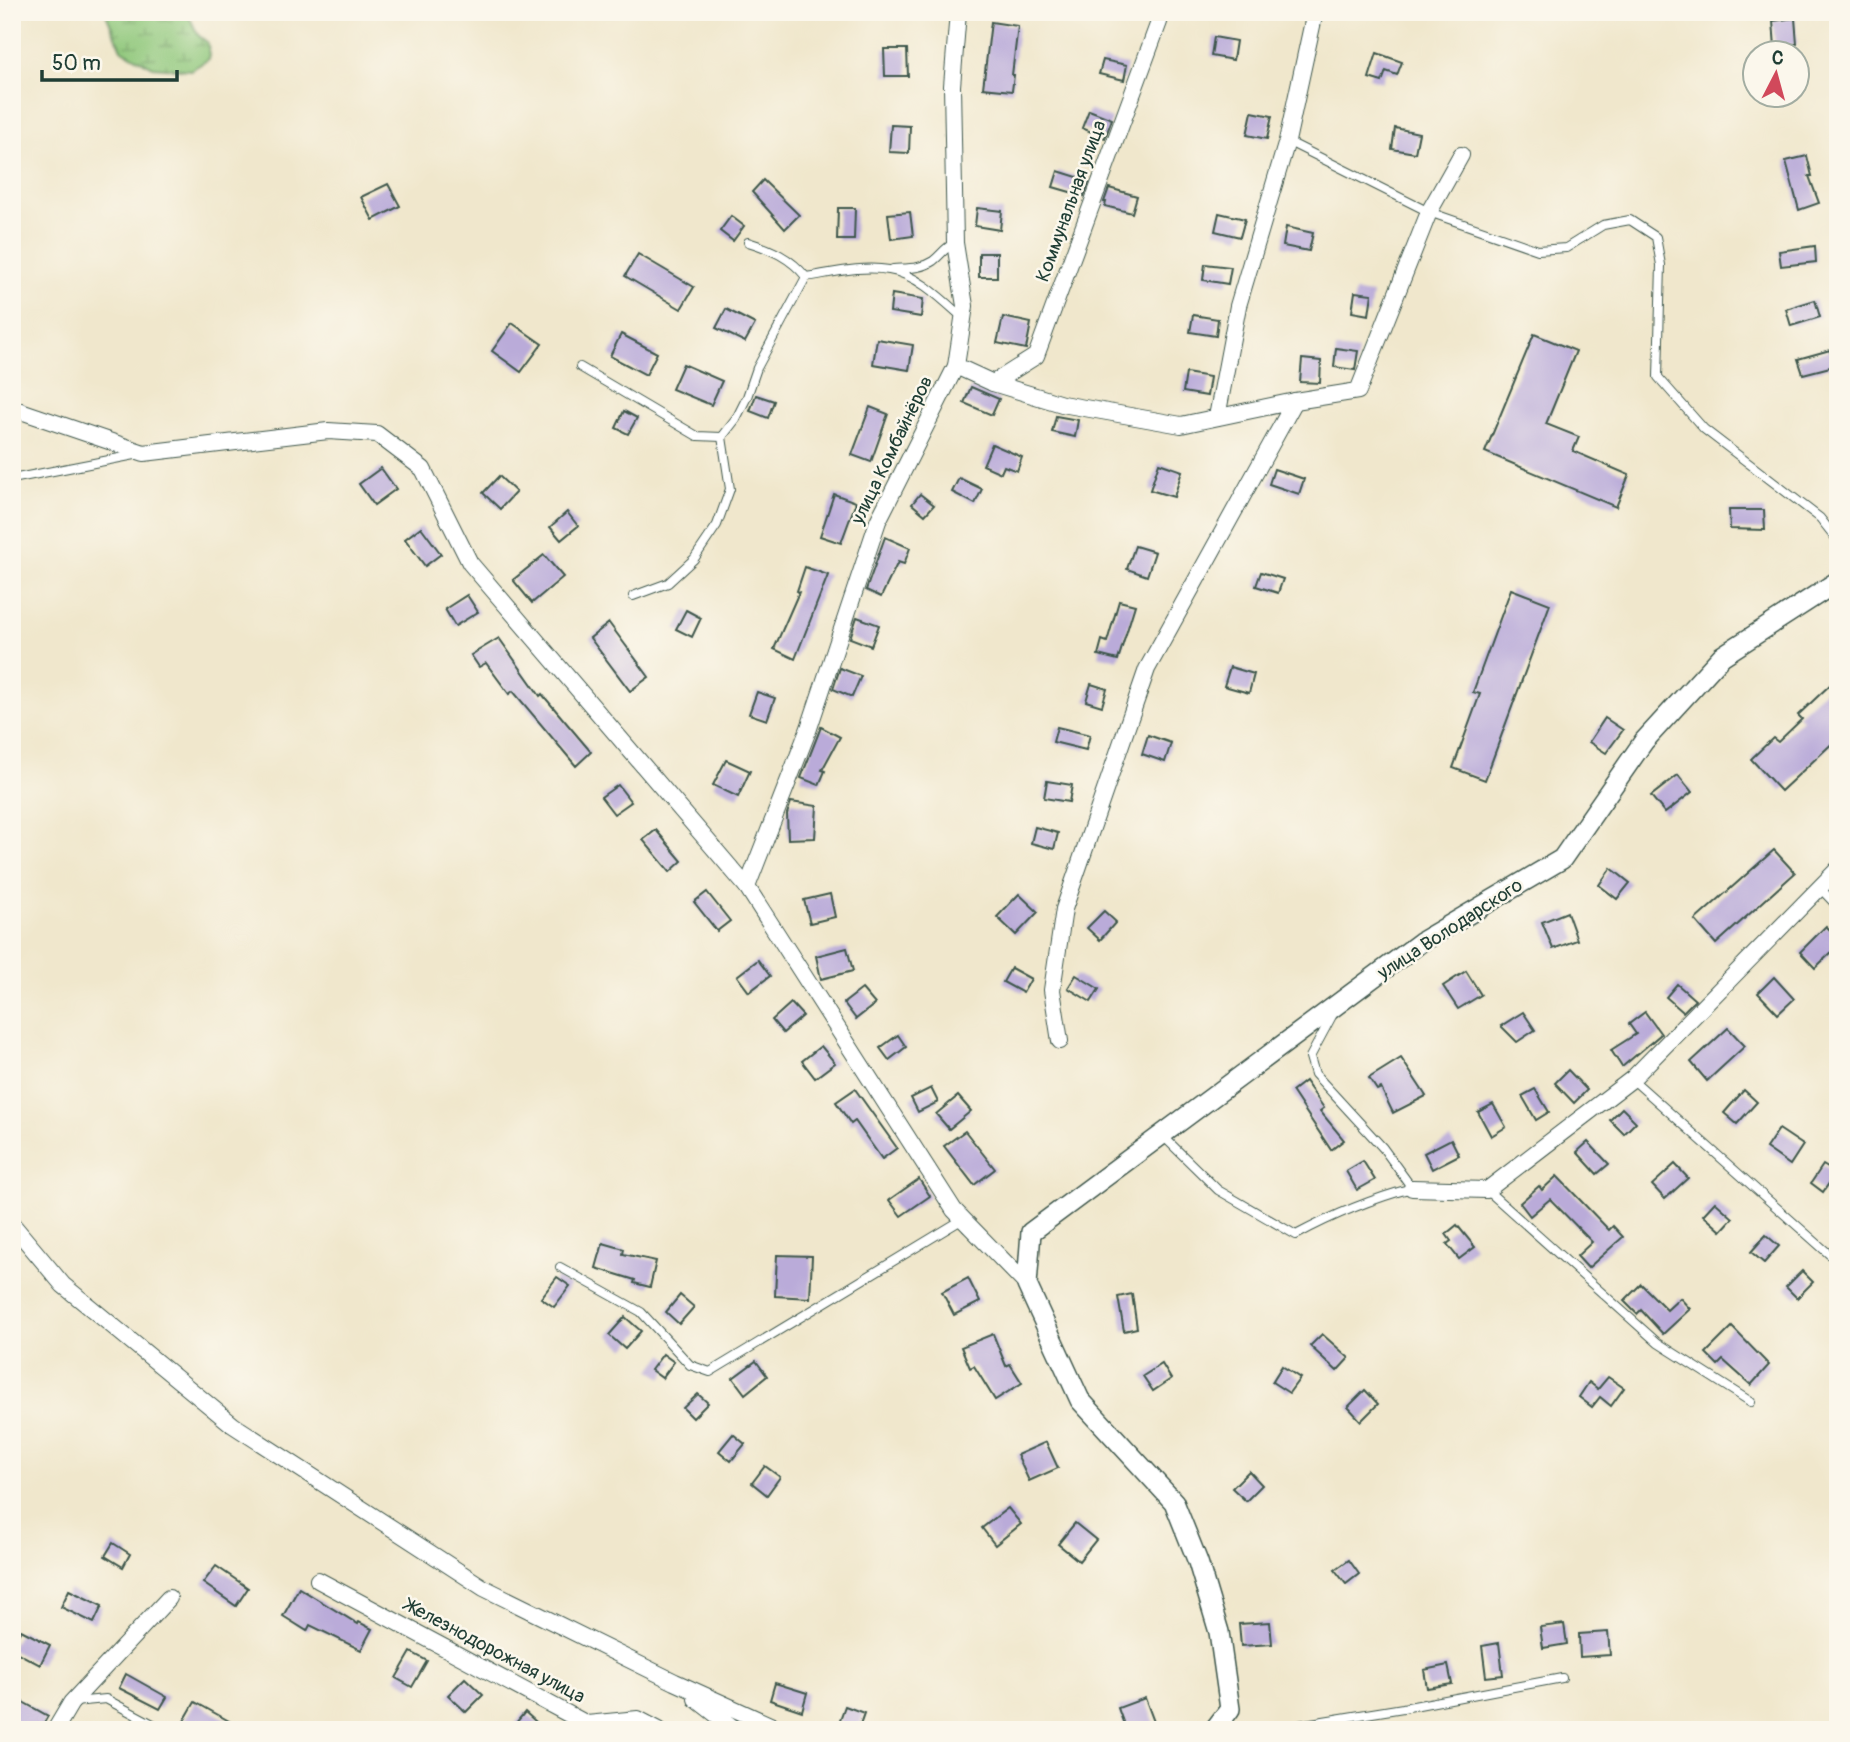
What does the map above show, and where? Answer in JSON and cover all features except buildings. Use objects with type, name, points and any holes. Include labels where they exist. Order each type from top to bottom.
[{"type":"street","name":"улица Комбайнёров","points":[[747,887],[809,728],[878,521],[956,366],[965,306],[955,243],[952,86],[958,12]]},
{"type":"street","name":"Коммунальная улица","points":[[993,383],[1036,355],[1161,12]]},
{"type":"street","points":[[1217,416],[1238,306],[1287,141],[1315,12]]},
{"type":"street","points":[[956,366],[993,383],[1062,404],[1181,425],[1358,391],[1429,212],[1461,155]]},
{"type":"street","points":[[1060,1041],[1052,990],[1064,909],[1147,669],[1295,401]]},
{"type":"street","points":[[12,408],[144,453],[328,431],[377,434],[423,469],[470,563],[747,887],[954,1210],[1027,1285],[1080,1400],[1174,1502],[1198,1562],[1219,1632],[1230,1709],[1214,1730]]},
{"type":"street","name":"улица Володарского","points":[[1027,1285],[1031,1232],[1421,942],[1562,859],[1644,741],[1723,656],[1838,581]]},
{"type":"street","points":[[1412,1188],[1487,1190],[1632,1079],[1838,869]]},
{"type":"street","points":[[12,1224],[63,1285],[233,1425],[484,1588],[675,1682],[780,1730]]},
{"type":"street","name":"Железнодорожная улица","points":[[318,1580],[587,1724],[638,1719],[659,1730]]},
{"type":"street","points":[[55,1730],[71,1703],[169,1598]]},
{"type":"street","points":[[675,1682],[736,1730]]},
{"type":"lane","points":[[1287,141],[1429,212],[1538,250],[1566,248],[1603,225],[1630,220],[1656,237],[1661,265],[1658,377],[1704,429],[1820,518],[1838,541]]},
{"type":"lane","points":[[748,242],[768,248],[795,263],[806,277]]},
{"type":"lane","points":[[806,277],[860,270],[920,267],[934,260],[955,243]]},
{"type":"lane","points":[[890,270],[915,280],[963,318]]},
{"type":"lane","points":[[633,596],[668,583],[694,559],[717,525],[730,489],[722,437],[736,419],[757,368],[806,277]]},
{"type":"lane","points":[[580,367],[697,436],[722,437]]},
{"type":"lane","points":[[12,479],[144,453]]},
{"type":"lane","points":[[1819,887],[1838,907]]},
{"type":"lane","points":[[1161,1135],[1218,1190],[1296,1235],[1369,1201],[1412,1188],[1383,1148],[1314,1074],[1310,1057],[1339,1004]]},
{"type":"lane","points":[[1632,1079],[1838,1262]]},
{"type":"lane","points":[[1487,1190],[1658,1343],[1751,1402]]},
{"type":"lane","points":[[560,1267],[641,1312],[690,1365],[710,1372],[963,1219]]},
{"type":"lane","points":[[1268,1730],[1562,1678]]},
{"type":"lane","points":[[71,1703],[106,1699],[164,1730]]},
{"type":"green space","points":[[105,12],[187,12],[198,35],[208,43],[209,59],[191,70],[153,67],[121,49]]}]
